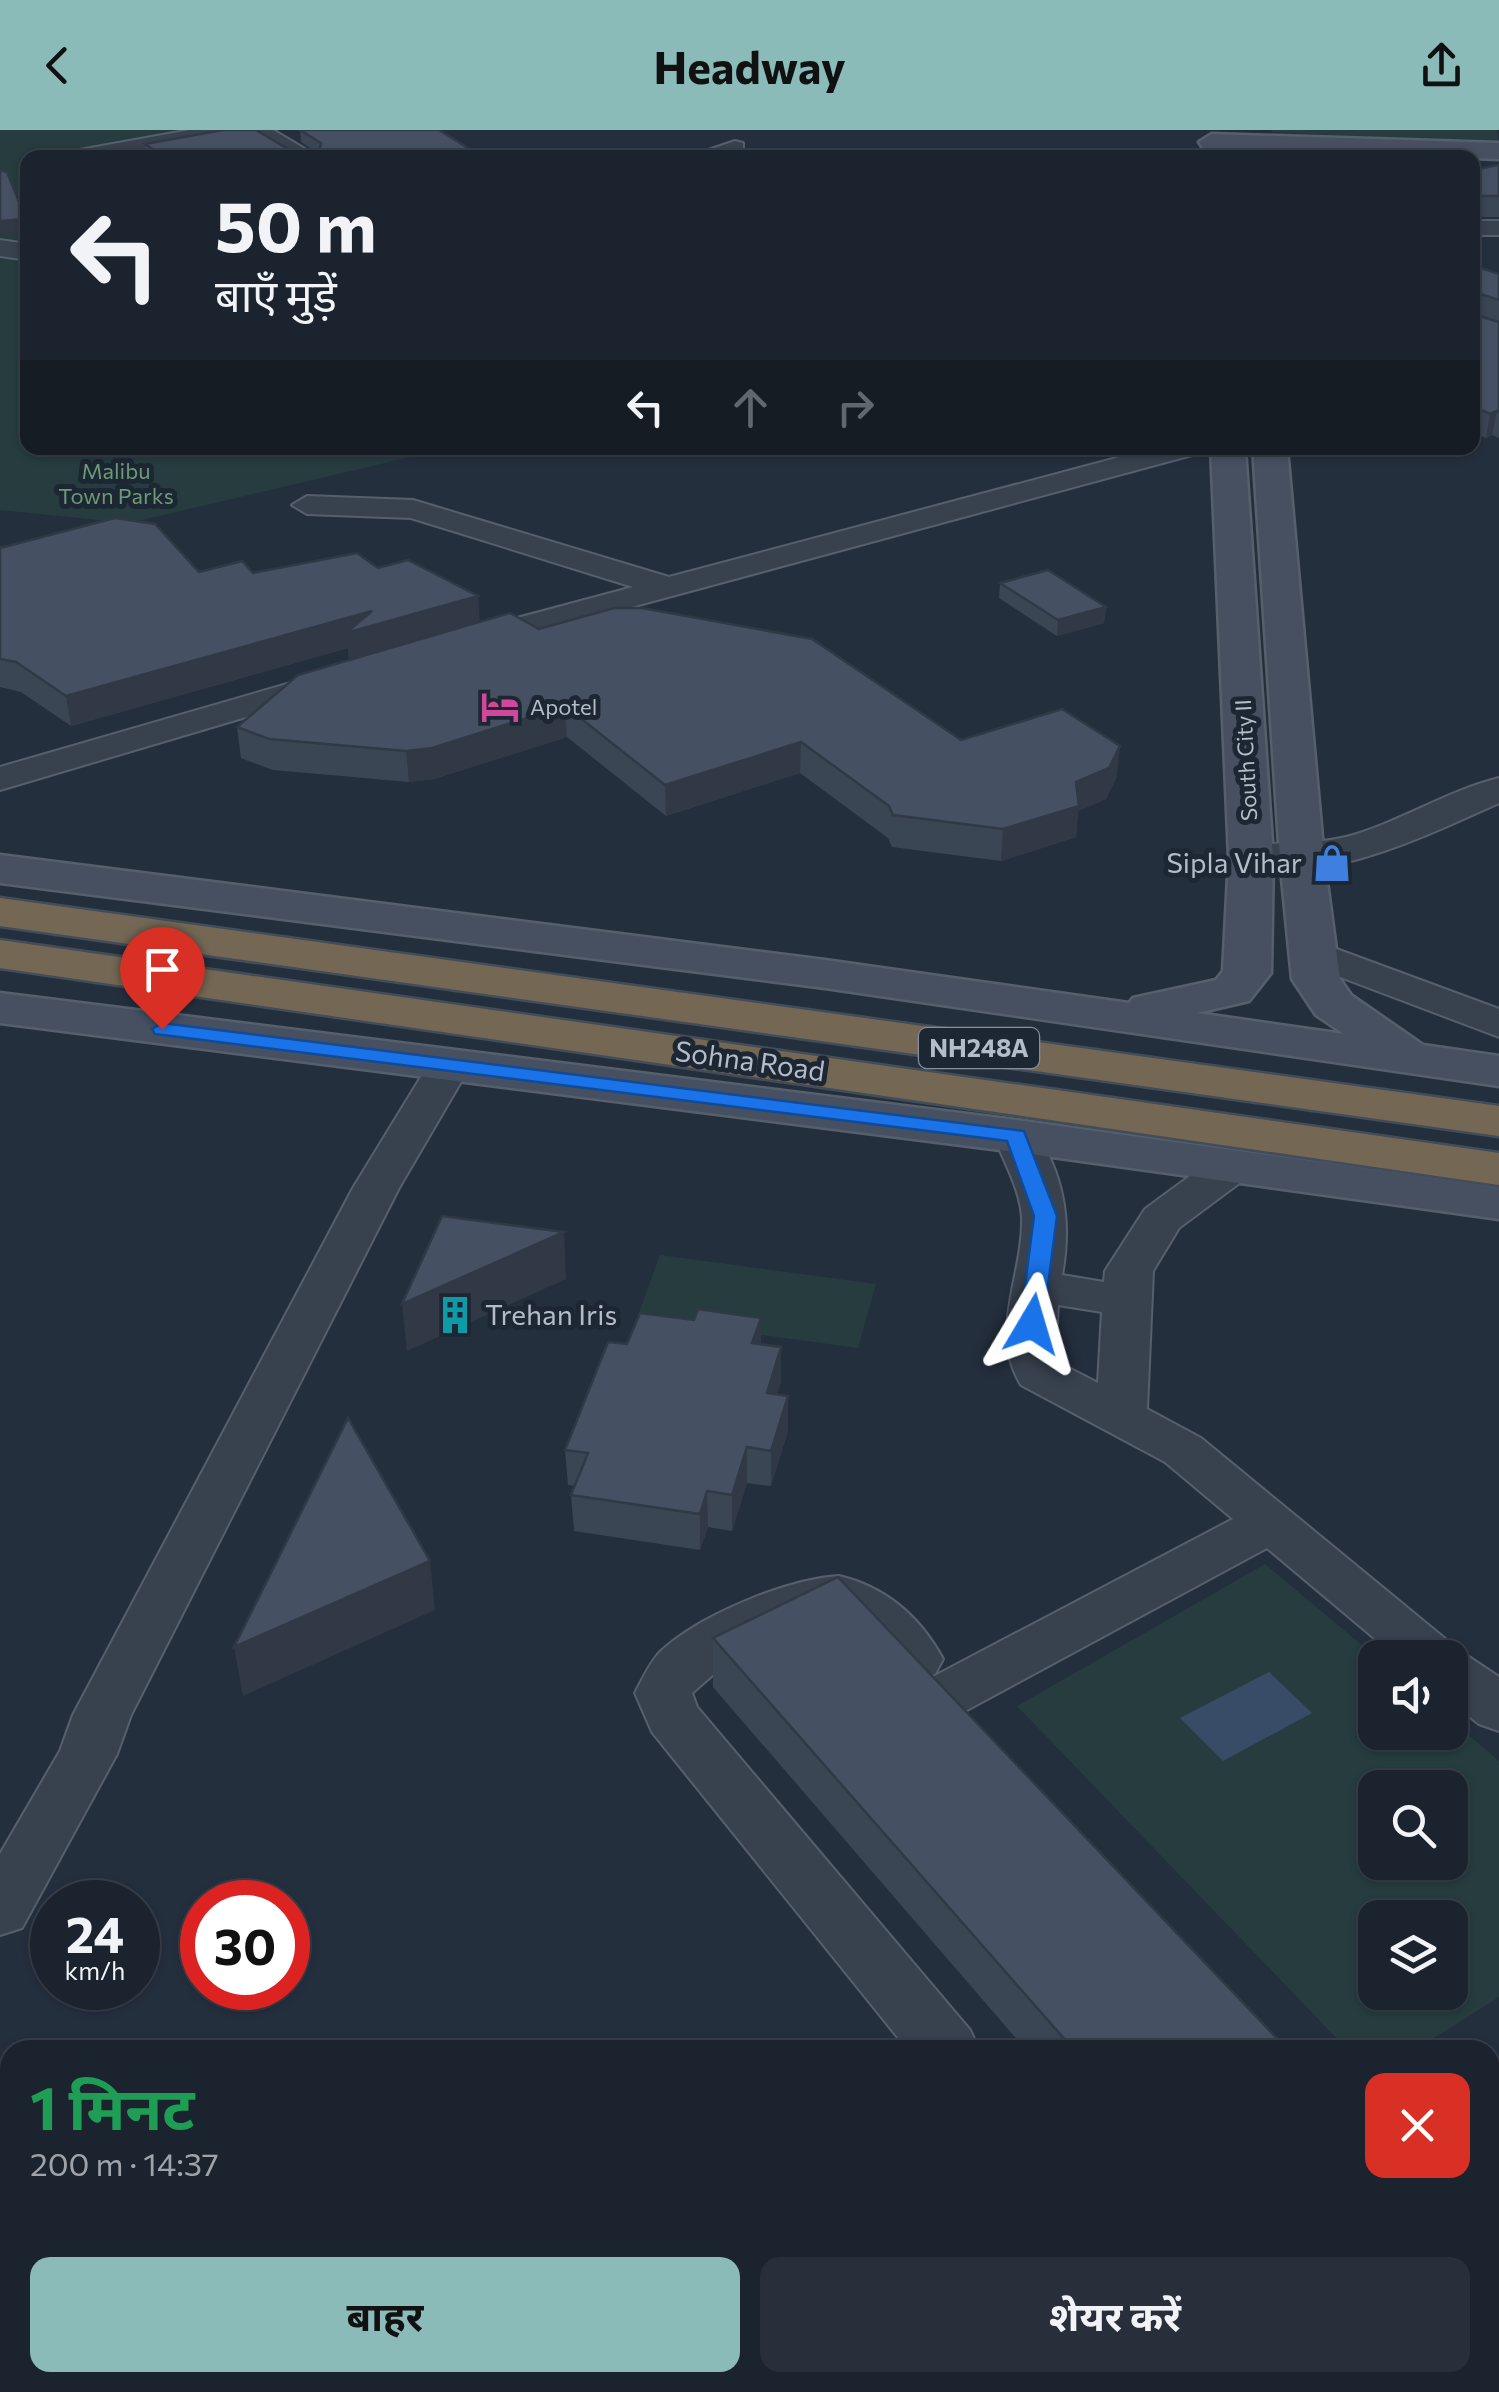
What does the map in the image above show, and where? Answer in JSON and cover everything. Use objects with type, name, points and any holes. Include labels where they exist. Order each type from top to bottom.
[{"type":"highway","name":"Sohna Road","points":[[0,912],[460,973],[1499,1121]]},
{"type":"highway","name":"Sohna Road","points":[[0,954],[164,976],[441,1039],[1499,1169]]},
{"type":"main road","points":[[1225,145],[1453,150]]},
{"type":"main road","points":[[1225,145],[1301,150]]},
{"type":"main road","name":"South City II","points":[[1097,1016],[1207,1000],[1232,991],[1247,972],[1251,857],[1228,455]]},
{"type":"main road","name":"South City II","points":[[1271,455],[1302,859],[1316,978],[1334,1004],[1417,1060]]},
{"type":"main road","points":[[0,869],[484,934],[825,974],[1499,1071]]},
{"type":"main road","points":[[0,1008],[441,1039],[1016,1136],[1499,1204]]},
{"type":"street","points":[[118,150],[228,130]]},
{"type":"street","points":[[256,130],[294,150]]},
{"type":"street","points":[[726,150],[734,148]]},
{"type":"street","points":[[429,652],[1160,455]]},
{"type":"street","points":[[307,505],[413,509],[671,588]]},
{"type":"street","points":[[0,779],[372,669]]},
{"type":"street","points":[[1251,857],[1302,859],[1356,850],[1499,788]]},
{"type":"street","points":[[1312,952],[1499,1024]]},
{"type":"street","points":[[0,1910],[88,1754],[102,1715],[376,1188],[441,1039]]},
{"type":"street","points":[[1016,1136],[1046,1216],[1031,1356],[1039,1373],[1183,1450],[1414,1640]]},
{"type":"street","points":[[1121,1418],[1129,1271],[1161,1219],[1233,1166]]},
{"type":"street","points":[[1036,1286],[1126,1301]]},
{"type":"street","points":[[948,1696],[1272,1522]]},
{"type":"street","points":[[939,2040],[672,1717],[663,1693],[678,1668],[705,1650],[812,1597],[842,1596],[868,1608],[987,1738]]},
{"type":"street","points":[[1468,1684],[1499,1709]]},
{"type":"green space","name":"Malibu Town Parks","points":[[0,130],[261,130],[297,150],[20,150],[20,455],[419,455],[129,523],[0,510]]},
{"type":"green space","points":[[1497,130],[1499,144],[1272,132]]},
{"type":"green space","points":[[660,1255],[876,1284],[858,1348],[637,1318]]},
{"type":"green space","points":[[1265,1564],[1358,1642],[1358,1750],[1468,1750],[1468,1734],[1499,1761],[1499,1997],[1431,2040],[1338,2040],[1017,1706]]},
{"type":"water","points":[[1269,1672],[1312,1713],[1223,1761],[1180,1718]]},
{"type":"building","points":[[223,130],[256,130],[288,149],[319,150],[154,150],[145,144]]},
{"type":"building","points":[[300,130],[439,130],[468,148],[319,150],[321,143]]},
{"type":"building","points":[[1499,165],[1499,196],[1480,196],[1480,169]]},
{"type":"building","points":[[0,170],[7,172],[20,204],[20,219],[0,221]]},
{"type":"building","points":[[1480,268],[1499,274],[1499,300],[1480,294]]},
{"type":"building","points":[[1480,316],[1499,322],[1499,412],[1490,414],[1480,410]]},
{"type":"building","points":[[115,518],[155,524],[199,572],[242,561],[253,573],[357,553],[378,568],[408,560],[478,596],[346,633],[372,611],[66,696],[16,662],[0,659],[0,548]]},
{"type":"building","points":[[1048,570],[1106,607],[1058,620],[1000,583]]},
{"type":"building","points":[[614,608],[642,608],[812,639],[961,740],[1062,709],[1120,746],[1109,768],[1076,782],[1079,806],[1003,829],[893,815],[889,806],[801,742],[665,785],[565,706],[432,748],[406,751],[269,739],[237,727],[298,675],[510,613],[539,629]]},
{"type":"building","points":[[442,1216],[564,1232],[402,1304]]},
{"type":"building","points":[[698,1309],[761,1318],[752,1343],[781,1347],[767,1393],[788,1396],[771,1451],[747,1447],[732,1495],[707,1491],[700,1514],[571,1495],[588,1453],[565,1450],[608,1342],[627,1344],[640,1313],[694,1320]]},
{"type":"building","points":[[348,1418],[430,1561],[234,1647]]},
{"type":"building","points":[[838,1577],[1278,2040],[1065,2040],[713,1638]]},
{"type":"place","name":"Apotel","points":[[500,707]]},
{"type":"place","name":"Sipla Vihar","points":[[1332,863]]},
{"type":"place","name":"Trehan Iris","points":[[455,1315]]},
{"type":"route","points":[[162,1029],[1016,1136],[1046,1216],[1032,1324]]}]
